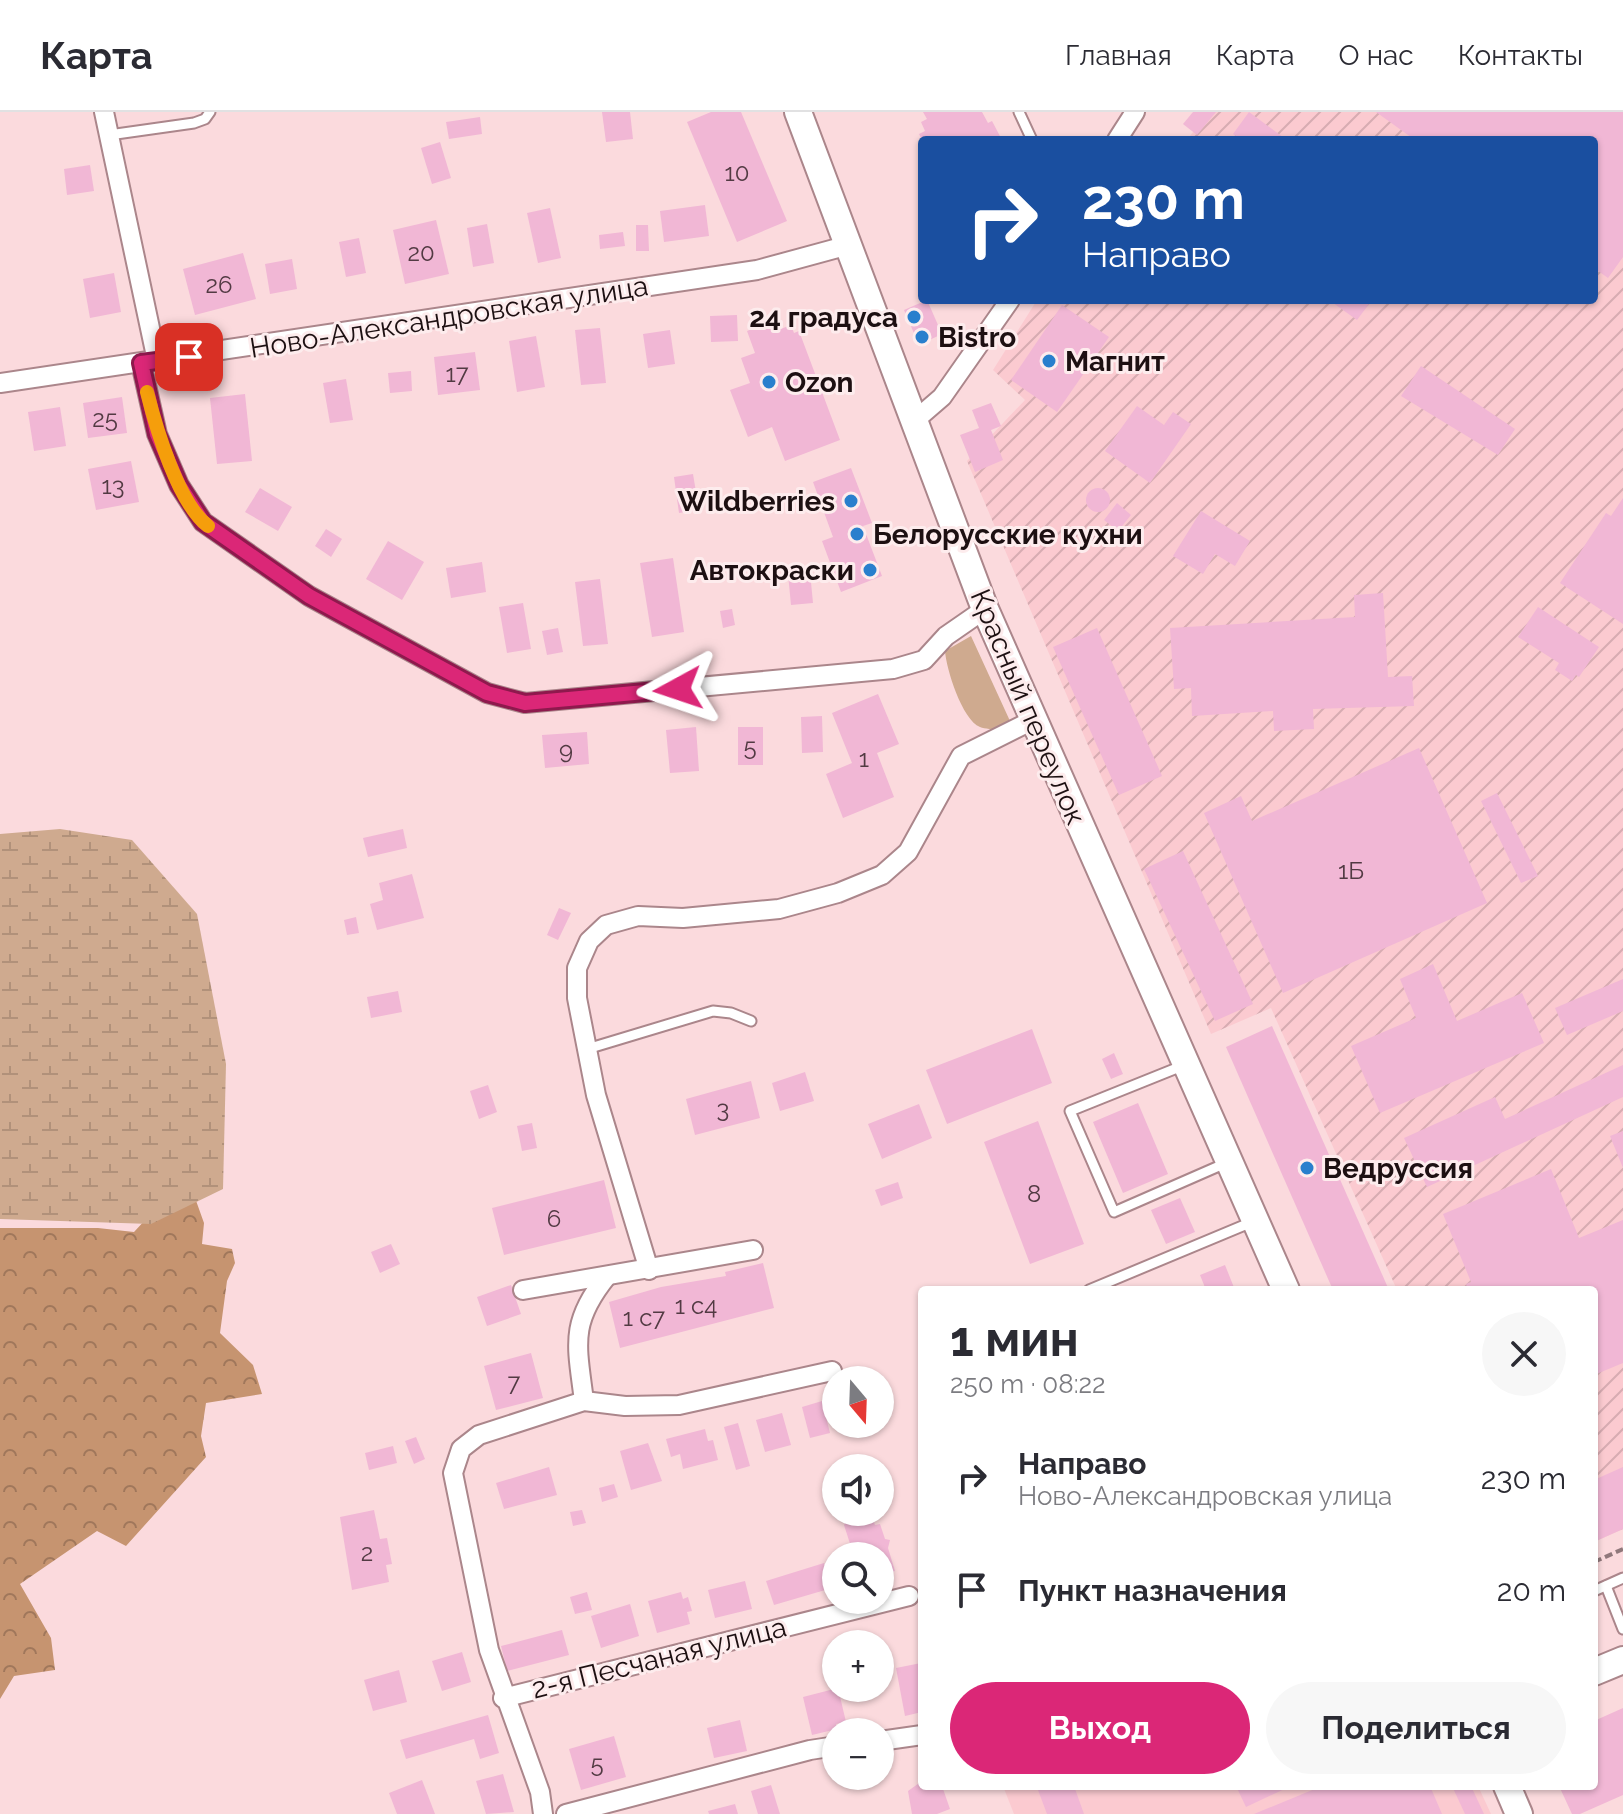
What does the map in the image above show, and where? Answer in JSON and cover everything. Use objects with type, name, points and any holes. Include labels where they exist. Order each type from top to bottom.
[{"type":"main road","name":"Красный переулок","points":[[798,112],[985,609],[1255,1221],[1279,1286]]},
{"type":"main road","points":[[1598,1670],[1623,1660]]},
{"type":"main road","points":[[1509,1790],[1519,1814]]},
{"type":"street","points":[[104,112],[149,362],[157,434],[179,485],[203,522],[309,596],[487,693],[525,703],[893,669],[924,660],[946,636],[985,609]]},
{"type":"street","points":[[1120,136],[1135,112]]},
{"type":"street","name":"Ново-Александровская улица","points":[[0,383],[757,270],[849,245]]},
{"type":"street","points":[[913,422],[942,397],[1007,304]]},
{"type":"street","points":[[649,1270],[609,1141],[577,998],[577,968],[589,941],[606,925],[638,916],[683,918],[779,909],[838,893],[882,875],[908,852],[961,756],[1033,720]]},
{"type":"street","points":[[523,1290],[753,1250]]},
{"type":"street","points":[[584,1401],[578,1324],[589,1299],[607,1276]]},
{"type":"street","points":[[543,1814],[526,1752],[503,1698],[489,1650],[453,1473],[461,1449],[479,1435],[584,1401],[625,1406],[679,1405],[822,1373]]},
{"type":"street","name":"2-я Песчаная улица","points":[[503,1698],[909,1596]]},
{"type":"street","points":[[894,1739],[918,1736]]},
{"type":"street","points":[[566,1814],[794,1753],[822,1748]]},
{"type":"lane","points":[[109,135],[194,123],[205,119],[210,112]]},
{"type":"lane","points":[[1019,112],[1030,136]]},
{"type":"lane","points":[[587,1049],[713,1011],[731,1013],[751,1021]]},
{"type":"lane","points":[[1185,1064],[1070,1111],[1114,1212],[1229,1162]]},
{"type":"lane","points":[[1099,1286],[1255,1221]]},
{"type":"lane","points":[[1598,1589],[1623,1578]]},
{"type":"lane","points":[[1606,1586],[1623,1629]]},
{"type":"path","points":[[1598,1560],[1623,1549]]},
{"type":"shaded area","points":[[1208,112],[1623,112],[1623,1529],[1598,1540],[1598,1286],[1395,1286],[1271,1008],[1211,1034],[967,461],[1025,400],[993,370],[1034,304],[1598,304],[1598,136],[1190,136]]},
{"type":"shaded area","points":[[1005,1790],[1480,1790],[1491,1814],[1014,1814]]},
{"type":"green space","points":[[971,636],[1010,721],[999,730],[982,728],[967,715],[948,669],[945,651]]},
{"type":"green space","points":[[60,829],[132,840],[197,914],[226,1064],[223,1189],[151,1224],[0,1219],[0,834]]},
{"type":"green space","points":[[194,1195],[204,1223],[202,1244],[232,1249],[235,1263],[227,1281],[220,1333],[253,1365],[262,1394],[206,1403],[201,1436],[206,1457],[126,1546],[97,1531],[20,1584],[51,1638],[55,1670],[14,1676],[0,1699],[0,1228],[98,1228],[134,1232],[147,1218]]},
{"type":"building","points":[[602,112],[630,112],[633,139],[606,142]]},
{"type":"building","points":[[711,112],[741,112],[787,221],[737,242],[687,122]]},
{"type":"building","points":[[923,112],[982,112],[988,123],[992,121],[1000,136],[920,136],[925,131],[921,122],[927,119]]},
{"type":"building","points":[[1193,112],[1216,112],[1197,135],[1183,124]]},
{"type":"building","points":[[1249,112],[1282,136],[1236,136],[1233,134]]},
{"type":"building","points":[[1376,112],[1623,112],[1623,257],[1608,278],[1598,271],[1598,136],[1409,136]]},
{"type":"building","points":[[480,117],[482,134],[449,139],[446,122]]},
{"type":"building","points":[[440,142],[451,178],[432,184],[421,148]]},
{"type":"building","points":[[90,165],[94,191],[67,195],[64,169]]},
{"type":"building","points":[[705,205],[709,236],[664,242],[660,211]]},
{"type":"building","points":[[550,208],[561,258],[538,263],[527,213]]},
{"type":"building","points":[[436,220],[449,274],[405,284],[393,230]]},
{"type":"building","points":[[487,224],[494,263],[473,267],[467,228]]},
{"type":"building","points":[[636,225],[648,225],[649,251],[636,251]]},
{"type":"building","points":[[623,232],[625,246],[600,249],[599,235]]},
{"type":"building","points":[[359,238],[366,273],[346,277],[339,242]]},
{"type":"building","points":[[243,253],[256,299],[195,315],[183,269]]},
{"type":"building","points":[[292,259],[297,289],[270,294],[265,264]]},
{"type":"building","points":[[114,273],[121,312],[90,318],[83,279]]},
{"type":"building","points":[[918,304],[929,304],[942,334],[919,345],[904,310]]},
{"type":"building","points":[[1335,304],[1369,304],[1357,320]]},
{"type":"building","points":[[1062,305],[1109,337],[1057,412],[1011,380]]},
{"type":"building","points":[[737,315],[738,341],[711,342],[710,316]]},
{"type":"building","points":[[774,320],[778,330],[791,325],[794,333],[799,331],[840,440],[785,461],[772,427],[748,437],[730,390],[750,383],[741,358],[755,353],[747,331]]},
{"type":"building","points":[[600,328],[606,383],[581,385],[575,330]]},
{"type":"building","points":[[670,330],[675,364],[648,368],[643,334]]},
{"type":"building","points":[[536,336],[545,387],[517,392],[509,341]]},
{"type":"building","points":[[475,352],[480,390],[438,395],[434,357]]},
{"type":"building","points":[[1421,366],[1515,429],[1498,455],[1401,396]]},
{"type":"building","points":[[411,371],[412,391],[390,393],[388,373]]},
{"type":"building","points":[[346,379],[353,420],[330,423],[323,383]]},
{"type":"building","points":[[245,394],[252,461],[217,464],[210,398]]},
{"type":"building","points":[[122,397],[127,433],[88,438],[83,403]]},
{"type":"building","points":[[991,403],[1001,426],[991,430],[1003,460],[975,472],[960,435],[979,428],[972,410]]},
{"type":"building","points":[[1137,406],[1164,425],[1173,412],[1191,424],[1150,483],[1105,451]]},
{"type":"building","points":[[60,407],[66,446],[34,451],[28,412]]},
{"type":"building","points":[[131,461],[139,502],[96,510],[88,469]]},
{"type":"building","points":[[851,468],[872,523],[863,526],[882,576],[841,592],[822,541],[833,537],[813,482]]},
{"type":"building","points":[[693,474],[699,510],[679,513],[674,477]]},
{"type":"building","points":[[260,488],[292,507],[278,531],[245,512]]},
{"type":"building","points":[[1098,488],[1109,495],[1110,500],[1103,511],[1098,512],[1087,505],[1086,500],[1093,489]]},
{"type":"building","points":[[1623,498],[1623,624],[1560,583],[1606,513],[1611,516]]},
{"type":"building","points":[[1117,503],[1131,515],[1118,531],[1104,520]]},
{"type":"building","points":[[1201,511],[1250,541],[1235,566],[1215,554],[1203,574],[1173,556]]},
{"type":"building","points":[[326,529],[342,539],[331,557],[315,546]]},
{"type":"building","points":[[388,541],[424,562],[402,600],[366,579]]},
{"type":"building","points":[[673,558],[684,632],[652,637],[640,563]]},
{"type":"building","points":[[482,562],[486,592],[451,598],[446,568]]},
{"type":"building","points":[[810,572],[813,603],[791,605],[788,574]]},
{"type":"building","points":[[600,579],[608,644],[583,646],[575,582]]},
{"type":"building","points":[[1383,593],[1388,677],[1412,676],[1414,706],[1313,709],[1314,729],[1274,731],[1273,711],[1192,716],[1191,688],[1174,689],[1170,628],[1355,617],[1354,595]]},
{"type":"building","points":[[523,603],[531,649],[507,653],[499,607]]},
{"type":"building","points":[[1538,607],[1599,647],[1579,677],[1576,675],[1572,681],[1555,670],[1559,663],[1518,637]]},
{"type":"building","points":[[732,609],[735,625],[723,628],[720,611]]},
{"type":"building","points":[[558,628],[563,652],[547,655],[542,631]]},
{"type":"building","points":[[1097,628],[1162,776],[1119,795],[1053,647]]},
{"type":"building","points":[[878,694],[899,744],[877,753],[894,797],[843,818],[826,774],[852,763],[832,713]]},
{"type":"building","points":[[822,716],[823,752],[802,753],[801,717]]},
{"type":"building","points":[[696,727],[699,771],[670,773],[666,730]]},
{"type":"building","points":[[738,727],[763,727],[763,765],[738,765]]},
{"type":"building","points":[[587,732],[589,764],[545,768],[542,735]]},
{"type":"building","points":[[1419,748],[1487,903],[1283,993],[1204,813],[1241,796],[1252,821]]},
{"type":"building","points":[[1497,793],[1538,876],[1521,883],[1481,801]]},
{"type":"building","points":[[403,829],[407,848],[368,857],[363,838]]},
{"type":"building","points":[[1183,851],[1253,1004],[1215,1021],[1144,869]]},
{"type":"building","points":[[412,874],[424,918],[377,930],[370,904],[383,900],[379,883]]},
{"type":"building","points":[[559,908],[571,913],[558,940],[547,935]]},
{"type":"building","points":[[356,917],[359,933],[347,935],[344,920]]},
{"type":"building","points":[[1433,964],[1457,1021],[1522,993],[1544,1043],[1380,1113],[1351,1046],[1416,1018],[1400,979]]},
{"type":"building","points":[[1623,979],[1623,1011],[1567,1035],[1555,1008]]},
{"type":"building","points":[[398,991],[402,1012],[371,1018],[367,997]]},
{"type":"building","name":"Ведруссия","points":[[1272,1026],[1387,1286],[1331,1286],[1226,1047]]},
{"type":"building","points":[[1032,1029],[1052,1083],[947,1124],[926,1070]]},
{"type":"building","points":[[1114,1053],[1123,1074],[1111,1079],[1102,1059]]},
{"type":"building","points":[[1623,1065],[1623,1097],[1427,1187],[1404,1138],[1495,1097],[1505,1119]]},
{"type":"building","points":[[805,1072],[814,1101],[780,1111],[772,1083]]},
{"type":"building","points":[[751,1081],[760,1118],[695,1135],[686,1099]]},
{"type":"building","points":[[488,1085],[497,1112],[479,1119],[470,1091]]},
{"type":"building","points":[[1138,1103],[1168,1174],[1123,1193],[1093,1122]]},
{"type":"building","points":[[919,1104],[932,1138],[882,1159],[868,1124]]},
{"type":"building","points":[[1038,1121],[1084,1244],[1030,1264],[984,1142]]},
{"type":"building","points":[[532,1123],[537,1148],[522,1151],[517,1126]]},
{"type":"building","points":[[1623,1131],[1623,1168],[1610,1136]]},
{"type":"building","points":[[1551,1169],[1579,1238],[1623,1220],[1623,1363],[1598,1373],[1598,1286],[1467,1286],[1471,1282],[1443,1214]]},
{"type":"building","points":[[604,1180],[616,1228],[504,1255],[492,1208]]},
{"type":"building","points":[[898,1182],[903,1198],[881,1206],[875,1190]]},
{"type":"building","points":[[1180,1198],[1195,1232],[1166,1244],[1151,1210]]},
{"type":"building","points":[[391,1244],[400,1264],[380,1273],[371,1252]]},
{"type":"building","points":[[763,1263],[774,1308],[620,1348],[609,1302],[661,1287],[726,1276],[725,1272]]},
{"type":"building","points":[[1225,1265],[1233,1286],[1204,1286],[1200,1275]]},
{"type":"building","points":[[511,1285],[521,1314],[487,1326],[477,1297]]},
{"type":"building","points":[[531,1353],[543,1398],[496,1410],[484,1366]]},
{"type":"building","points":[[822,1401],[822,1435],[810,1438],[802,1407]]},
{"type":"building","points":[[782,1413],[791,1445],[765,1452],[756,1420]]},
{"type":"building","points":[[738,1423],[750,1466],[736,1470],[724,1427]]},
{"type":"building","points":[[705,1429],[708,1441],[713,1440],[718,1460],[683,1469],[680,1454],[671,1457],[666,1439]]},
{"type":"building","points":[[416,1437],[425,1459],[414,1464],[405,1441]]},
{"type":"building","points":[[648,1443],[662,1481],[631,1490],[620,1451]]},
{"type":"building","points":[[393,1446],[397,1463],[369,1470],[365,1453]]},
{"type":"building","points":[[549,1467],[557,1495],[504,1509],[496,1483]]},
{"type":"building","points":[[1623,1467],[1623,1529],[1598,1540],[1598,1478]]},
{"type":"building","points":[[614,1484],[618,1497],[602,1502],[599,1488]]},
{"type":"building","points":[[374,1510],[380,1539],[387,1538],[392,1564],[386,1565],[389,1582],[352,1590],[340,1517]]},
{"type":"building","points":[[582,1510],[586,1523],[573,1526],[570,1512]]},
{"type":"building","points":[[844,1526],[881,1526],[885,1539],[890,1540],[890,1542],[849,1542]]},
{"type":"building","points":[[822,1564],[822,1591],[774,1605],[766,1581]]},
{"type":"building","points":[[745,1581],[752,1609],[715,1618],[708,1590]]},
{"type":"building","points":[[587,1592],[592,1610],[575,1614],[570,1597]]},
{"type":"building","points":[[681,1592],[683,1599],[688,1597],[692,1611],[687,1612],[690,1624],[657,1633],[648,1601]]},
{"type":"building","points":[[630,1604],[639,1636],[601,1648],[591,1616]]},
{"type":"building","points":[[562,1630],[569,1655],[507,1671],[501,1646]]},
{"type":"building","points":[[462,1652],[471,1682],[442,1691],[432,1661]]},
{"type":"building","points":[[918,1664],[918,1713],[905,1716],[896,1668]]},
{"type":"building","points":[[399,1670],[407,1702],[373,1711],[364,1680]]},
{"type":"building","points":[[822,1692],[822,1702],[841,1702],[845,1718],[822,1718],[822,1733],[812,1735],[803,1697]]},
{"type":"building","points":[[1623,1708],[1623,1795],[1580,1814],[1572,1814],[1561,1790],[1598,1790],[1598,1719]]},
{"type":"building","points":[[488,1715],[499,1753],[480,1759],[474,1739],[406,1759],[400,1740]]},
{"type":"building","points":[[740,1720],[747,1751],[714,1758],[707,1728]]},
{"type":"building","points":[[614,1736],[626,1777],[581,1790],[569,1749]]},
{"type":"building","points":[[503,1774],[514,1812],[486,1814],[476,1781]]},
{"type":"building","points":[[422,1780],[435,1814],[397,1814],[389,1793]]},
{"type":"building","points":[[918,1784],[918,1790],[943,1790],[950,1809],[937,1814],[912,1814],[908,1791]]},
{"type":"building","points":[[771,1785],[780,1814],[758,1814],[751,1791]]},
{"type":"building","points":[[1038,1790],[1075,1790],[1084,1814],[1047,1814]]},
{"type":"building","points":[[1238,1790],[1282,1790],[1246,1807]]},
{"type":"building","points":[[1312,1790],[1432,1790],[1442,1814],[1254,1814]]},
{"type":"building","points":[[1454,1790],[1473,1790],[1484,1814],[1465,1814]]},
{"type":"building","points":[[735,1804],[738,1814],[709,1814],[708,1811]]},
{"type":"slow traffic","points":[[147,392],[157,434],[179,485],[208,526]]},
{"type":"place","name":"24 градуса","points":[[914,317]]},
{"type":"place","name":"Bistro","points":[[922,337]]},
{"type":"place","name":"Магнит","points":[[1049,361]]},
{"type":"place","name":"Ozon","points":[[769,382]]},
{"type":"place","name":"Wildberries","points":[[851,501]]},
{"type":"place","name":"Белорусские кухни","points":[[857,534]]},
{"type":"place","name":"Автокраски","points":[[870,570]]},
{"type":"place","name":"Ведруссия","points":[[1307,1168]]},
{"type":"route","points":[[189,357],[141,363],[157,434],[179,485],[203,522],[309,596],[487,693],[525,703],[678,689]]}]
